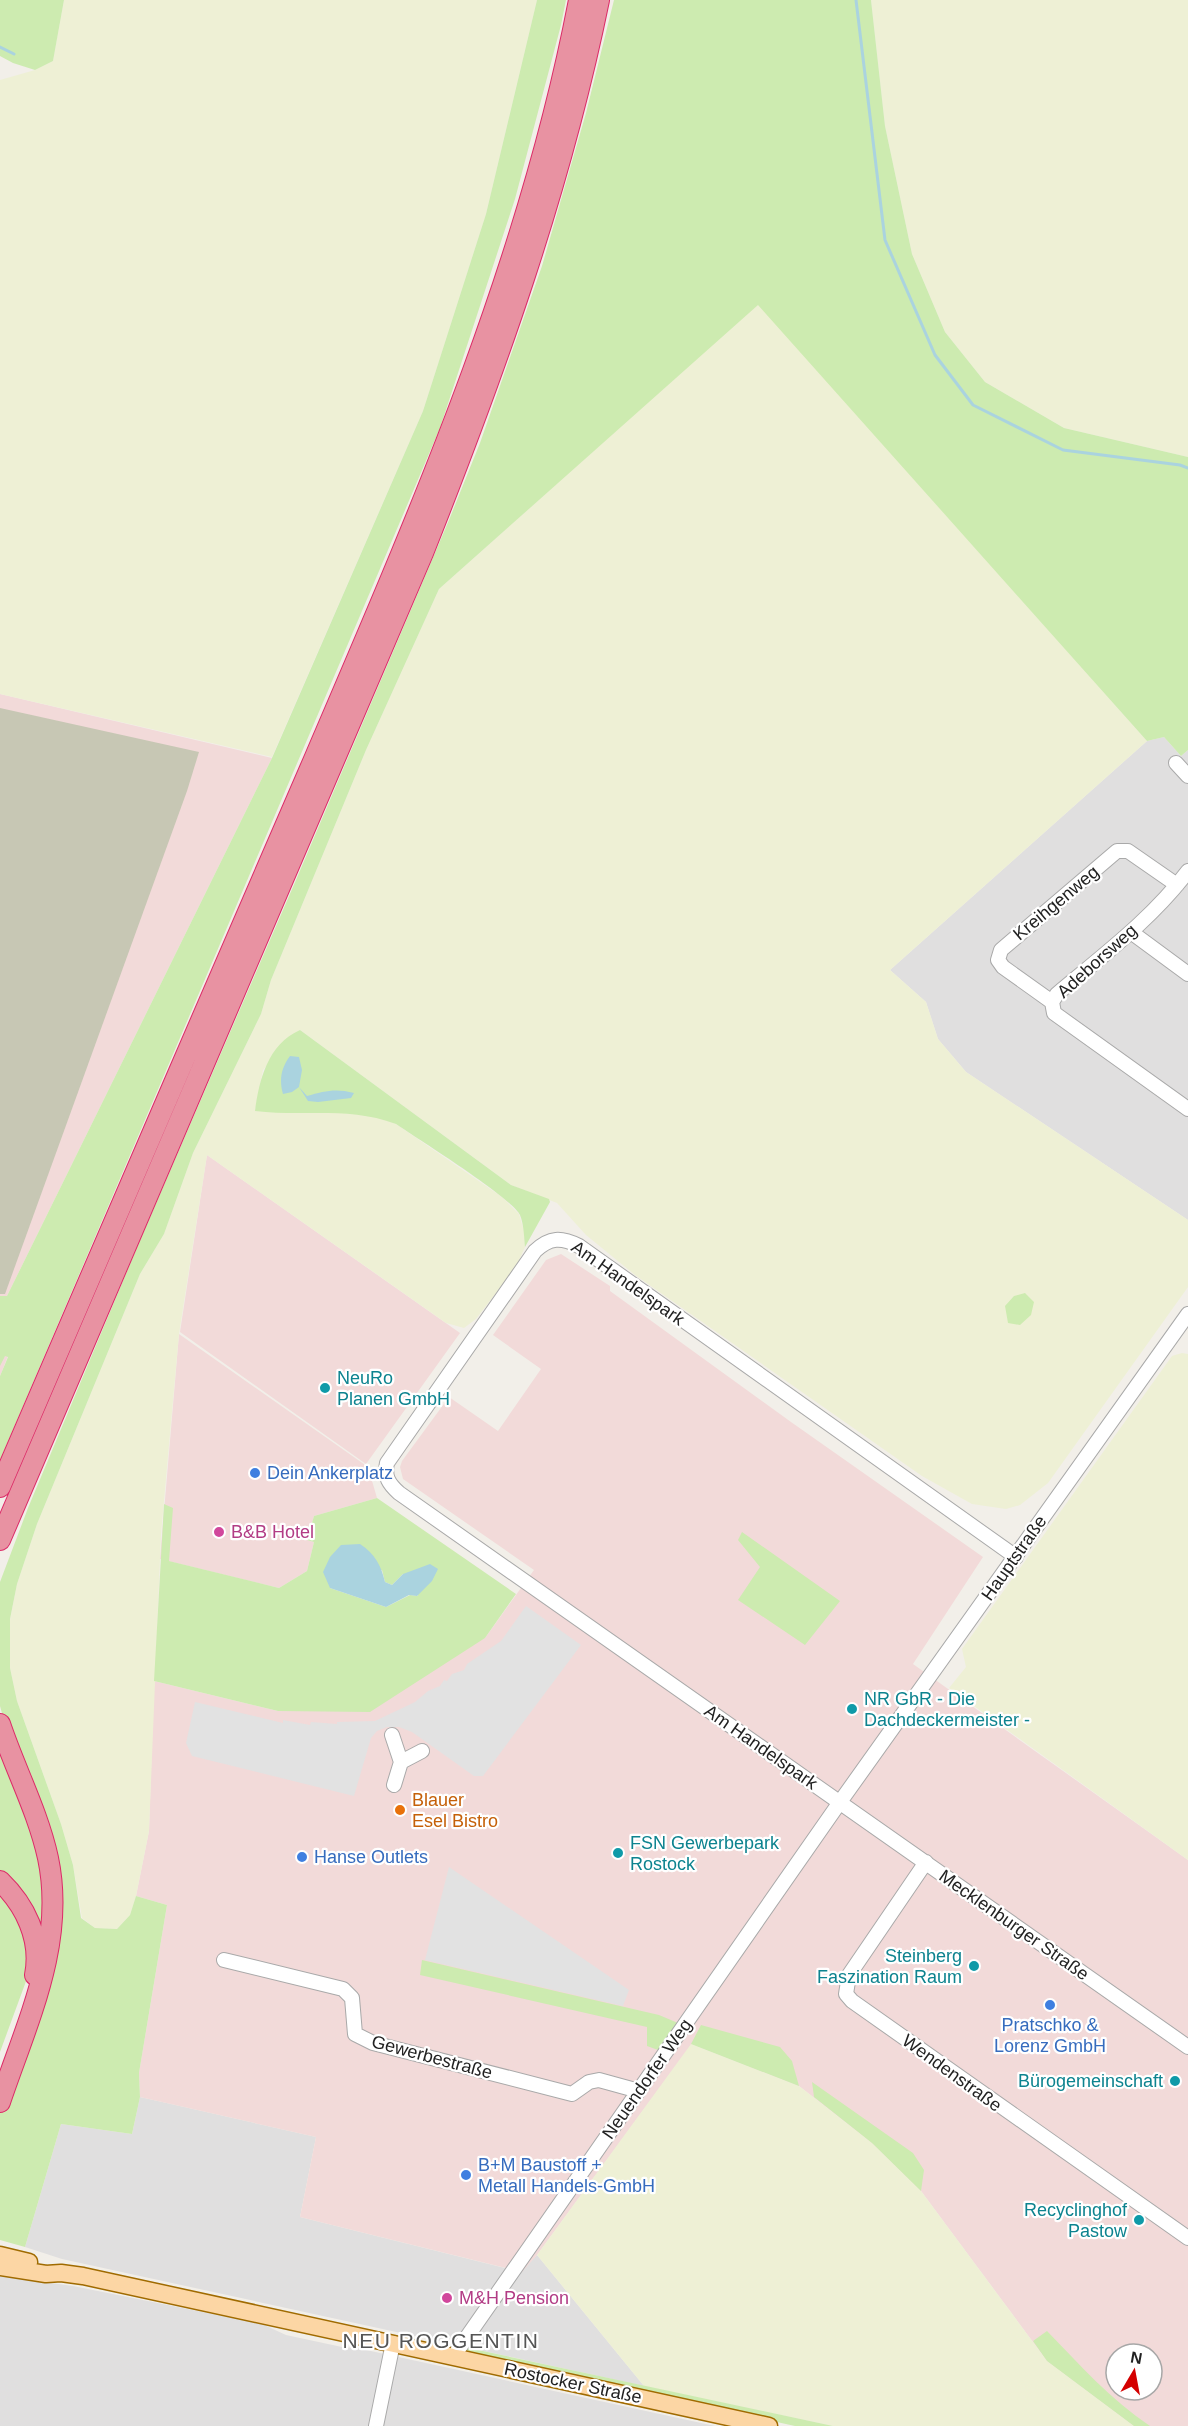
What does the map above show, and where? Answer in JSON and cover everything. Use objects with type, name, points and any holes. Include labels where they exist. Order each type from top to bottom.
[{"type":"highway","points":[[0,1487],[405,546],[454,420],[536,179],[579,0]]},
{"type":"highway","points":[[0,1540],[418,564],[469,436],[504,343],[544,219],[578,95],[599,0]]},
{"type":"highway","points":[[0,1724],[43,1839],[51,1881],[53,1915],[51,1942],[44,1974],[0,2102]]},
{"type":"highway","points":[[0,1881],[14,1894],[30,1924],[38,1965],[0,2073]]},
{"type":"main road","name":"Rostocker Straße","points":[[0,2255],[48,2267],[61,2273],[769,2426]]},
{"type":"main road","name":"Rostocker Straße","points":[[0,2268],[46,2274],[61,2273]]},
{"type":"street","points":[[1176,763],[1188,776]]},
{"type":"street","name":"Kreihgenweg","points":[[1052,1002],[1003,967],[998,960],[1001,950],[1117,851],[1128,851],[1178,885]]},
{"type":"street","name":"Adeborsweg","points":[[1188,872],[1131,932],[1057,994],[1052,1002],[1054,1012],[1188,1109]]},
{"type":"street","points":[[1131,932],[1188,974]]},
{"type":"street","name":"Am Handelspark","points":[[840,1802],[399,1493],[388,1482],[385,1470],[387,1463],[535,1251],[550,1240],[558,1239],[579,1246],[1016,1557]]},
{"type":"street","name":"Hauptstraße","points":[[840,1802],[1188,1314]]},
{"type":"street","points":[[393,1735],[400,1762],[394,1785]]},
{"type":"street","points":[[400,1762],[422,1751]]},
{"type":"street","name":"Mecklenburger Straße","points":[[840,1802],[1188,2047]]},
{"type":"street","name":"Neuendorfer Weg","points":[[453,2357],[840,1802]]},
{"type":"street","name":"Wendenstraße","points":[[926,1862],[849,1975],[846,1994],[852,2001],[1188,2238]]},
{"type":"street","name":"Gewerbestraße","points":[[224,1960],[343,1989],[352,1998],[355,2034],[373,2043],[572,2094],[589,2082],[600,2080],[639,2091]]},
{"type":"street","points":[[376,2426],[393,2343]]},
{"type":"shaded area","points":[[64,0],[537,0],[486,214],[423,411],[272,757],[0,694],[0,80],[35,70],[53,61]]},
{"type":"shaded area","points":[[871,0],[1188,0],[1188,457],[1064,428],[985,382],[945,332],[912,254],[885,126]]},
{"type":"shaded area","points":[[758,304],[1147,741],[890,970],[926,1002],[938,1039],[966,1072],[1188,1220],[1188,1287],[1048,1483],[1020,1505],[1006,1509],[972,1504],[922,1476],[635,1275],[586,1235],[557,1203],[511,1185],[300,1030],[263,1070],[255,1111],[343,1111],[381,1118],[396,1124],[502,1197],[519,1214],[524,1231],[525,1247],[516,1267],[476,1319],[464,1328],[446,1323],[207,1155],[179,1334],[161,1534],[149,1831],[130,1915],[117,1929],[95,1928],[82,1918],[73,1865],[61,1824],[17,1701],[10,1668],[10,1620],[17,1584],[37,1524],[140,1274],[164,1234],[193,1153],[261,1014],[271,980],[366,750],[439,589]]},
{"type":"shaded area","points":[[0,694],[272,758],[7,1296],[8,1356],[0,1376]]},
{"type":"shaded area","points":[[0,708],[199,752],[187,791],[5,1294],[0,1294]]},
{"type":"shaded area","points":[[1164,737],[1181,756],[1188,750],[1188,1220],[966,1072],[938,1039],[926,1002],[890,970],[1147,741]]},
{"type":"shaded area","points":[[207,1155],[460,1333],[366,1464],[180,1332]]},
{"type":"shaded area","points":[[561,1254],[610,1286],[610,1291],[983,1557],[913,1664],[1188,1860],[1188,2426],[1134,2426],[1047,2361],[921,2191],[872,2143],[799,2086],[692,2044],[537,2255],[522,2272],[300,2217],[316,2137],[140,2097],[139,2073],[167,1905],[136,1896],[149,1831],[154,1681],[278,1711],[485,1638],[534,1570],[403,1479],[400,1467],[402,1461],[449,1397],[498,1431],[541,1369],[493,1335],[546,1260]]},
{"type":"shaded area","points":[[179,1334],[368,1467],[377,1498],[314,1516],[307,1540],[314,1542],[307,1571],[279,1588],[160,1559]]},
{"type":"shaded area","points":[[1188,1354],[1188,1860],[949,1688],[966,1667],[962,1649],[1172,1356]]},
{"type":"shaded area","points":[[526,1606],[581,1645],[483,1776],[474,1776],[412,1732],[399,1727],[387,1727],[377,1731],[371,1738],[354,1796],[192,1756],[186,1743],[195,1702],[283,1723],[283,1720],[310,1725],[311,1722],[337,1724],[337,1722],[375,1721],[415,1702],[428,1691],[440,1686],[444,1680],[447,1681],[452,1674],[464,1670],[467,1664],[501,1641]]},
{"type":"shaded area","points":[[449,1867],[629,1990],[623,2006],[425,1960]]},
{"type":"shaded area","points":[[691,2044],[799,2086],[872,2143],[921,2191],[1047,2361],[1134,2426],[833,2426],[644,2386],[537,2255]]},
{"type":"shaded area","points":[[140,2097],[316,2137],[300,2217],[521,2272],[537,2255],[644,2386],[62,2259],[25,2247],[61,2124],[132,2134]]},
{"type":"shaded area","points":[[0,2276],[73,2286],[262,2324],[286,2335],[357,2348],[715,2426],[0,2426]]},
{"type":"green space","points":[[0,0],[64,0],[53,61],[35,70],[0,56]]},
{"type":"green space","points":[[537,0],[566,0],[515,199],[440,428],[0,1460],[0,1376],[8,1357],[5,1356],[0,1366],[0,1296],[7,1296],[272,758],[423,411],[486,214]]},
{"type":"green space","points":[[614,0],[871,0],[885,126],[912,254],[945,332],[985,382],[1064,428],[1188,457],[1188,750],[1181,756],[1164,737],[1147,741],[758,305],[439,589],[366,750],[271,980],[261,1014],[193,1153],[164,1234],[140,1274],[37,1524],[17,1584],[10,1619],[10,1668],[17,1701],[61,1824],[73,1865],[81,1918],[95,1928],[117,1929],[130,1915],[136,1896],[167,1905],[139,2073],[140,2097],[132,2134],[61,2124],[25,2247],[0,2240],[0,2111],[58,1919],[0,1706],[0,1582],[28,1508],[138,1245],[296,880],[480,443],[542,266],[586,113]]},
{"type":"green space","points":[[300,1030],[511,1185],[549,1199],[550,1202],[525,1247],[520,1215],[513,1207],[483,1182],[396,1124],[361,1115],[255,1111],[259,1087],[267,1064],[280,1044]]},
{"type":"green space","points":[[1025,1293],[1034,1302],[1031,1315],[1020,1325],[1008,1323],[1005,1306],[1014,1296]]},
{"type":"green space","points":[[377,1498],[516,1594],[485,1638],[370,1712],[278,1711],[154,1681],[164,1504],[173,1508],[169,1561],[279,1588],[307,1571],[314,1542],[307,1540],[314,1516]],"holes":[[[382,1570],[385,1582],[392,1585],[403,1574],[418,1596],[410,1595],[386,1607],[330,1588]]]},
{"type":"green space","points":[[742,1532],[840,1601],[805,1645],[738,1600],[760,1567],[738,1540]]},
{"type":"green space","points":[[0,1738],[44,1864],[45,1956],[0,1874]]},
{"type":"green space","points":[[0,1887],[18,1908],[32,1965],[0,2052]]},
{"type":"green space","points":[[422,1960],[659,2015],[678,2023],[658,2050],[647,2046],[647,2027],[420,1975]]},
{"type":"green space","points":[[701,2025],[780,2047],[792,2061],[799,2086],[691,2044]]},
{"type":"green space","points":[[812,2082],[913,2153],[924,2170],[921,2191],[872,2143],[814,2097]]},
{"type":"green space","points":[[1047,2331],[1104,2388],[1104,2402],[1120,2402],[1150,2426],[1134,2426],[1047,2361],[1033,2341]]},
{"type":"green space","points":[[464,2347],[833,2426],[795,2426],[468,2354]]},
{"type":"water","points":[[290,1056],[299,1057],[302,1070],[299,1087],[283,1094],[282,1074]]},
{"type":"water","points":[[299,1087],[307,1096],[330,1091],[354,1093],[351,1098],[308,1101]]},
{"type":"water","points":[[360,1544],[377,1560],[385,1582],[392,1585],[403,1574],[430,1564],[438,1569],[432,1581],[417,1596],[409,1595],[386,1607],[330,1588],[323,1572],[330,1557],[341,1545]]},
{"type":"waterway","points":[[856,0],[885,240],[935,355],[973,405],[1063,450],[1180,465],[1188,468]]},
{"type":"waterway","points":[[0,47],[14,54]]},
{"type":"place","name":"NeuRo Planen GmbH","points":[[325,1388]]},
{"type":"place","name":"Dein Ankerplatz","points":[[255,1473]]},
{"type":"place","name":"B&B Hotel","points":[[219,1532]]},
{"type":"place","name":"NR GbR - Die Dachdeckermeister -","points":[[852,1709]]},
{"type":"place","name":"Blauer Esel Bistro","points":[[400,1810]]},
{"type":"place","name":"FSN Gewerbepark Rostock","points":[[618,1853]]},
{"type":"place","name":"Hanse Outlets","points":[[302,1857]]},
{"type":"place","name":"Steinberg Faszination Raum","points":[[974,1966]]},
{"type":"place","name":"Pratschko & Lorenz GmbH","points":[[1050,2005]]},
{"type":"place","name":"Bürogemeinschaft","points":[[1175,2081]]},
{"type":"place","name":"B+M Baustoff + Metall Handels-GmbH","points":[[466,2175]]},
{"type":"place","name":"Recyclinghof Pastow","points":[[1139,2220]]},
{"type":"place","name":"M&H Pension","points":[[447,2298]]},
{"type":"district","name":"NEU ROGGENTIN","points":[[441,2340]]}]
